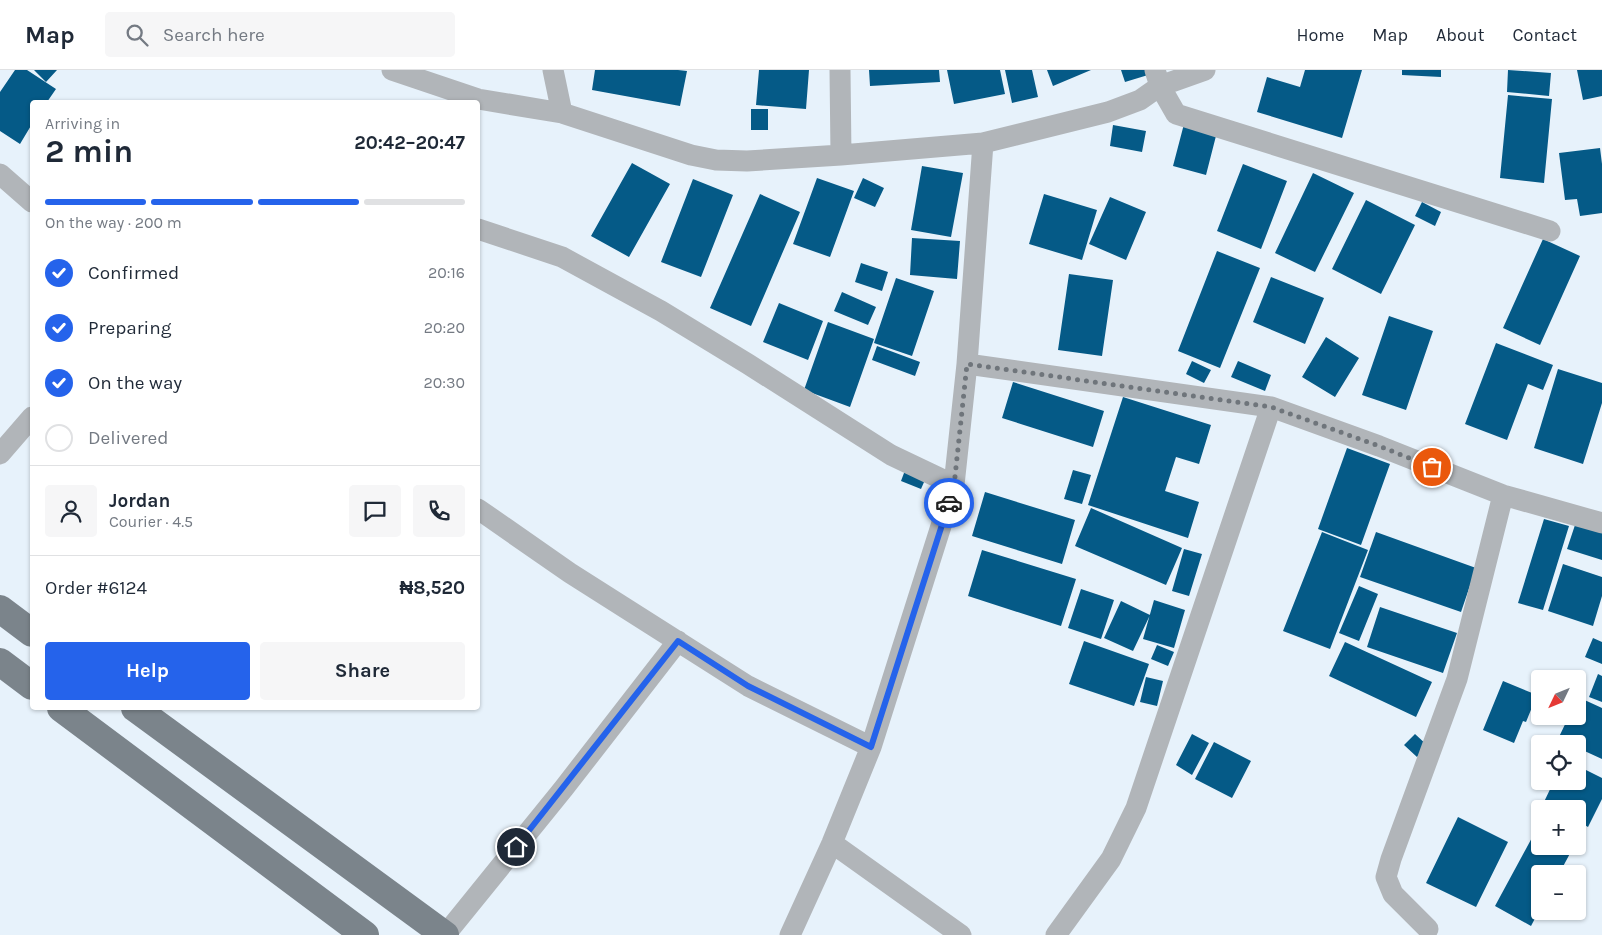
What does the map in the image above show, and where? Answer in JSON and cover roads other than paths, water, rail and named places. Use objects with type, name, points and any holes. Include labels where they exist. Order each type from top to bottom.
[{"type":"main road","points":[[0,609],[30,631]]},
{"type":"main road","points":[[0,662],[30,684]]},
{"type":"main road","points":[[64,710],[365,935]]},
{"type":"main road","points":[[138,710],[445,935]]},
{"type":"street","points":[[392,70],[474,100]]},
{"type":"street","points":[[553,70],[562,113]]},
{"type":"street","points":[[840,70],[841,155]]},
{"type":"street","points":[[480,101],[562,113],[691,155],[716,160],[747,161],[983,143],[1108,112],[1140,100],[1157,78],[1205,70]]},
{"type":"street","points":[[1157,78],[1176,114],[1550,231]]},
{"type":"street","points":[[790,935],[832,843],[871,747],[954,486],[967,364],[983,143]]},
{"type":"street","points":[[0,174],[30,200]]},
{"type":"street","points":[[480,229],[562,257],[669,316],[891,455],[954,486]]},
{"type":"street","points":[[967,364],[1271,407],[1379,446],[1504,495],[1602,523]]},
{"type":"street","points":[[1056,935],[1111,859],[1136,808],[1271,407]]},
{"type":"street","points":[[0,454],[30,419]]},
{"type":"street","points":[[1428,929],[1393,894],[1386,877],[1394,850],[1457,679],[1504,495]]},
{"type":"street","points":[[480,510],[570,572],[748,686],[871,747]]},
{"type":"street","points":[[445,935],[564,788],[678,641]]},
{"type":"street","points":[[832,843],[962,935]]}]
